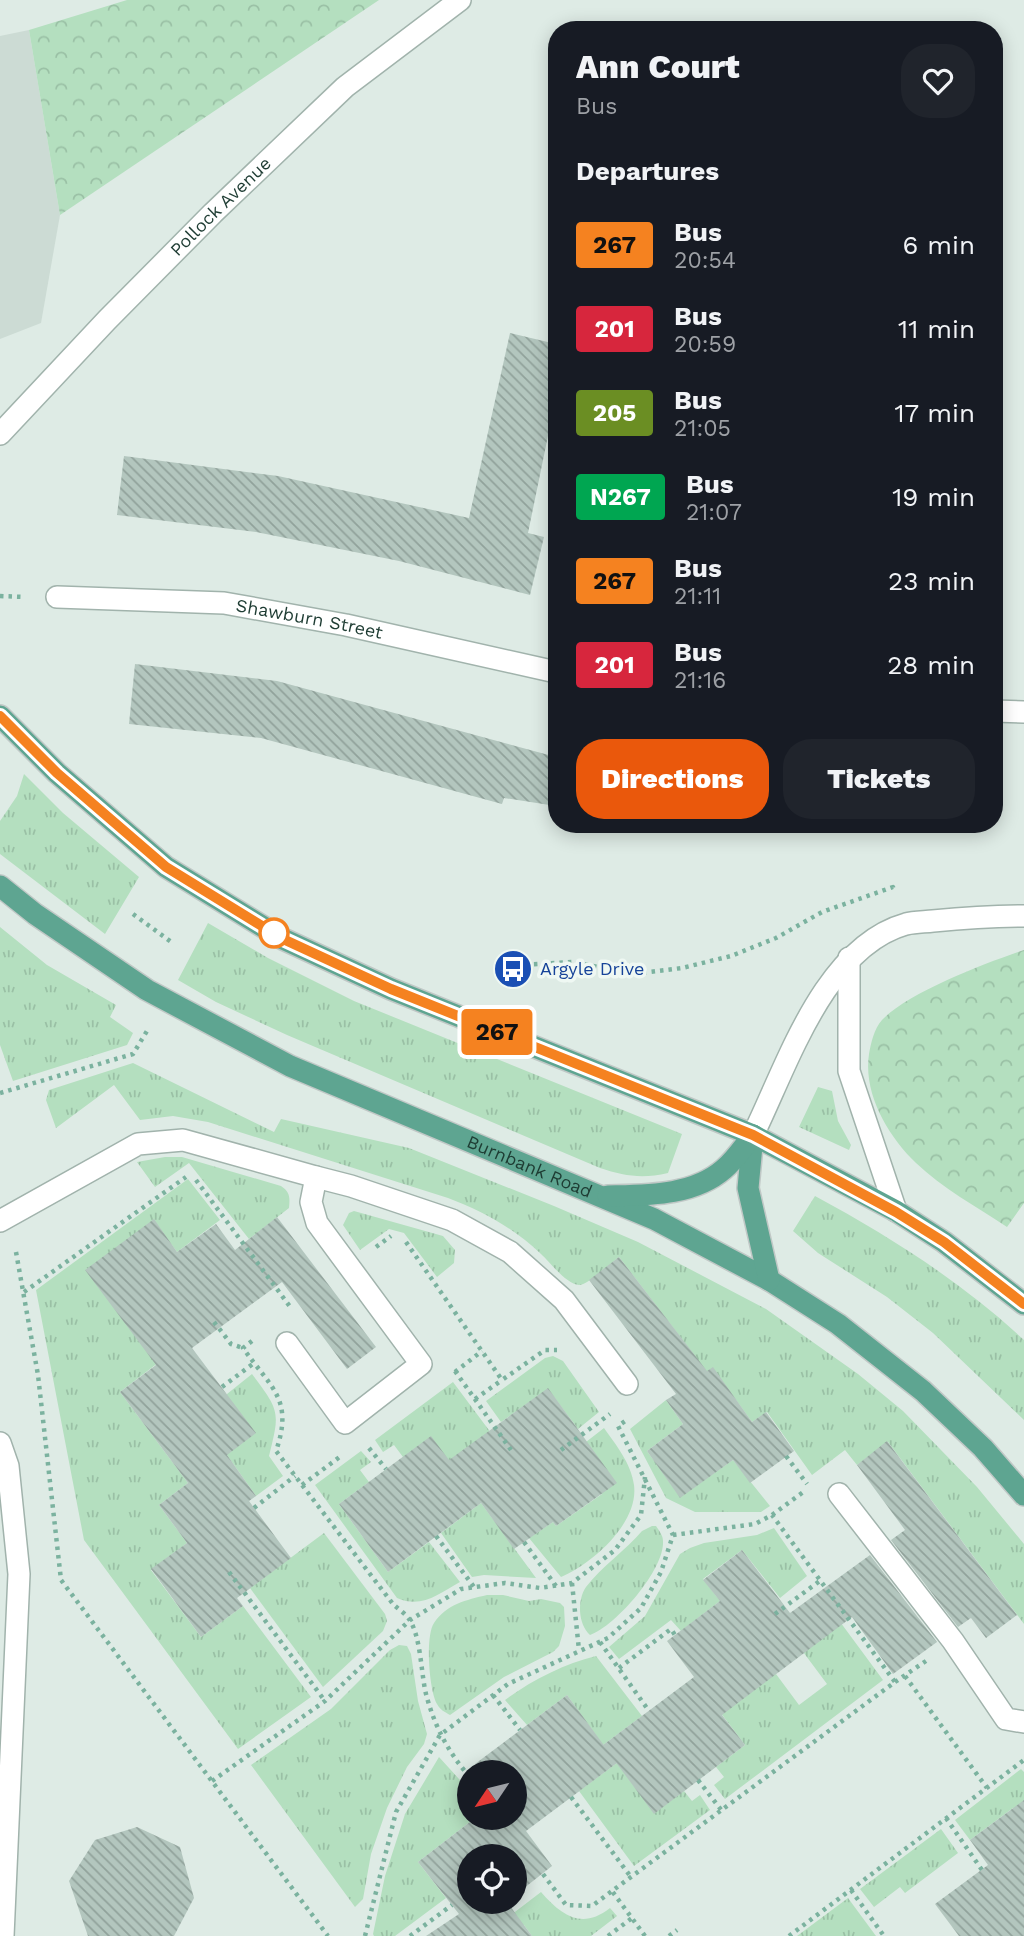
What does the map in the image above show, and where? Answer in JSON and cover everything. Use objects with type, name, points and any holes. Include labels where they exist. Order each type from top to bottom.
[{"type":"main road","points":[[0,716],[57,773],[166,867],[283,939],[391,989],[753,1135],[896,1212],[944,1242],[1024,1304]]},
{"type":"main road","name":"Burnbank Road","points":[[0,886],[35,914],[147,990],[290,1066],[654,1219],[769,1280],[838,1324],[923,1391],[983,1448],[1024,1496]]},
{"type":"main road","points":[[600,1196],[660,1194],[692,1187],[724,1170],[753,1135]]},
{"type":"main road","points":[[753,1135],[748,1188],[769,1280]]},
{"type":"street","name":"Pollock Avenue","points":[[0,434],[164,261],[345,87],[460,0]]},
{"type":"street","name":"Shawburn Street","points":[[57,597],[225,603],[346,625],[548,670]]},
{"type":"street","points":[[1003,711],[1024,712]]},
{"type":"street","points":[[753,1135],[818,1000],[849,958],[873,939],[906,925],[971,917],[1024,916]]},
{"type":"street","points":[[849,958],[849,1071],[896,1212]]},
{"type":"street","points":[[2,1220],[138,1144],[183,1140],[351,1186],[452,1220],[510,1252],[564,1300],[627,1384]]},
{"type":"street","points":[[287,1343],[345,1423],[422,1364],[317,1223],[311,1202],[316,1177]]},
{"type":"street","points":[[0,1443],[8,1466],[19,1574],[4,1936]]},
{"type":"street","points":[[839,1494],[1015,1721]]},
{"type":"path","points":[[500,966],[573,962],[633,974],[682,968],[731,956],[776,938],[822,912],[893,887],[906,925]]},
{"type":"path","points":[[133,914],[174,944]]},
{"type":"path","points":[[0,1093],[133,1054],[147,1031],[137,1025]]},
{"type":"path","points":[[24,1292],[191,1172],[293,1310],[283,1317]]},
{"type":"path","points":[[2,1220],[18,1255],[38,1375],[61,1580],[328,1936]]},
{"type":"path","points":[[402,1237],[502,1380]]},
{"type":"path","points":[[214,1322],[231,1344],[243,1348],[280,1399],[284,1415],[283,1431],[276,1451],[393,1604],[410,1620],[426,1694],[440,1735],[457,1762]]},
{"type":"path","points":[[243,1348],[253,1340]]},
{"type":"path","points":[[475,1399],[545,1350],[559,1350]]},
{"type":"path","points":[[222,1387],[254,1363]]},
{"type":"path","points":[[455,1371],[511,1450]]},
{"type":"path","points":[[365,1936],[396,1812],[440,1735],[508,1684],[600,1642],[641,1608],[661,1572],[673,1535],[645,1476],[603,1404]]},
{"type":"path","points":[[618,1426],[635,1413]]},
{"type":"path","points":[[561,1450],[610,1414]]},
{"type":"path","points":[[363,1440],[386,1469]]},
{"type":"path","points":[[786,1456],[810,1487]]},
{"type":"path","points":[[254,1508],[295,1476]]},
{"type":"path","points":[[212,1781],[325,1701],[410,1620],[461,1589],[506,1583],[540,1588],[572,1583],[615,1549],[641,1515],[645,1476]]},
{"type":"path","points":[[673,1535],[755,1524],[772,1515],[825,1476],[839,1494]]},
{"type":"path","points":[[543,1874],[566,1905],[592,1906],[895,1682],[772,1515]]},
{"type":"path","points":[[436,1536],[474,1587]]},
{"type":"path","points":[[524,1542],[556,1586]]},
{"type":"path","points":[[229,1572],[325,1701]]},
{"type":"path","points":[[775,1614],[821,1580]]},
{"type":"path","points":[[572,1583],[579,1650]]},
{"type":"path","points":[[619,1668],[671,1629],[676,1635]]},
{"type":"path","points":[[600,1642],[649,1711]]},
{"type":"path","points":[[905,1676],[986,1788]]},
{"type":"path","points":[[493,1695],[520,1730]]},
{"type":"path","points":[[789,1936],[1024,1761]]},
{"type":"path","points":[[698,1780],[722,1811]]},
{"type":"path","points":[[571,1797],[631,1878]]},
{"type":"path","points":[[946,1818],[982,1870]]},
{"type":"path","points":[[851,1890],[884,1936]]},
{"type":"path","points":[[612,1892],[645,1936]]},
{"type":"path","points":[[410,1936],[452,1905]]},
{"type":"path","points":[[608,1936],[632,1918]]},
{"type":"path","points":[[669,1936],[677,1930]]},
{"type":"shaded area","points":[[29,30],[60,215],[41,323],[0,339],[0,36]]},
{"type":"green space","points":[[127,0],[379,0],[60,215],[29,30]]},
{"type":"green space","points":[[24,774],[63,813],[139,877],[105,934],[0,854],[0,821],[17,796]]},
{"type":"green space","points":[[208,923],[268,958],[354,1001],[682,1134],[668,1173],[633,1176],[600,1168],[287,1035],[216,1002],[178,980]]},
{"type":"green space","points":[[0,927],[47,965],[116,1005],[110,1017],[133,1033],[127,1045],[13,1081],[0,1045]]},
{"type":"green space","points":[[1024,950],[1024,1203],[1007,1227],[937,1181],[906,1152],[880,1113],[874,1099],[868,1069],[869,1054],[877,1028],[894,1009],[949,979]]},
{"type":"green space","points":[[133,1063],[274,1132],[281,1119],[409,1148],[638,1242],[766,1309],[858,1374],[903,1411],[977,1487],[1024,1544],[1024,1624],[888,1442],[857,1465],[845,1450],[812,1475],[767,1412],[752,1422],[713,1368],[676,1394],[695,1356],[619,1257],[583,1284],[574,1284],[520,1236],[461,1203],[208,1122],[173,1116],[140,1120],[114,1085],[56,1128],[46,1100],[49,1090]]},
{"type":"green space","points":[[818,1087],[832,1091],[838,1121],[851,1145],[849,1150],[799,1127]]},
{"type":"green space","points":[[182,1157],[281,1186],[289,1195],[289,1208],[249,1239],[189,1163],[155,1187],[137,1162]]},
{"type":"green space","points":[[188,1179],[220,1220],[177,1252],[154,1220],[163,1359],[120,1392],[188,1483],[159,1505],[187,1543],[151,1570],[201,1637],[243,1606],[311,1697],[238,1749],[84,1540],[36,1290]]},
{"type":"green space","points":[[815,1196],[924,1261],[976,1299],[1024,1340],[1024,1420],[933,1333],[887,1297],[818,1253],[793,1231]]},
{"type":"green space","points":[[354,1211],[443,1236],[455,1250],[454,1263],[437,1277],[404,1233],[389,1229],[360,1250],[343,1225],[349,1213]]},
{"type":"green space","points":[[553,1356],[563,1361],[599,1412],[578,1429],[548,1389],[501,1422],[486,1401],[545,1358]]},
{"type":"green space","points":[[252,1374],[273,1405],[276,1420],[269,1456],[283,1476],[256,1496],[227,1455],[227,1394]]},
{"type":"green space","points":[[453,1382],[506,1453],[466,1483],[403,1457],[394,1445],[383,1452],[375,1440]]},
{"type":"green space","points":[[666,1400],[683,1424],[647,1451],[680,1497],[733,1460],[770,1506],[761,1512],[695,1512],[666,1498],[630,1429]]},
{"type":"green space","points":[[604,1428],[630,1469],[634,1499],[629,1514],[611,1540],[586,1562],[561,1577],[529,1538],[553,1522],[556,1526],[602,1494],[586,1442]]},
{"type":"green space","points":[[361,1451],[371,1462],[360,1470],[369,1482],[339,1504],[388,1572],[429,1542],[460,1582],[430,1599],[414,1602],[397,1598],[315,1485]]},
{"type":"green space","points":[[481,1503],[536,1578],[484,1575],[472,1577],[441,1533]]},
{"type":"green space","points":[[656,1526],[661,1533],[662,1553],[648,1581],[625,1609],[601,1630],[590,1635],[583,1625],[580,1612],[583,1592],[599,1572],[642,1531]]},
{"type":"green space","points":[[774,1528],[807,1576],[780,1598],[742,1550],[703,1579],[720,1601],[681,1631],[671,1620],[619,1659],[609,1647],[645,1616],[680,1554],[704,1543],[757,1535]]},
{"type":"green space","points":[[324,1533],[385,1614],[387,1621],[383,1631],[323,1687],[250,1588]]},
{"type":"green space","points":[[487,1595],[560,1603],[564,1607],[565,1626],[559,1646],[553,1652],[504,1677],[450,1715],[438,1706],[434,1697],[429,1663],[431,1630],[439,1617],[451,1607]]},
{"type":"green space","points":[[821,1596],[883,1680],[725,1799],[714,1785],[724,1777],[716,1767],[745,1745],[717,1708],[776,1674],[799,1705],[827,1684],[783,1625]]},
{"type":"green space","points":[[399,1645],[407,1646],[411,1654],[418,1701],[427,1734],[424,1744],[407,1767],[387,1808],[371,1854],[363,1899],[355,1907],[251,1765],[331,1709],[390,1650]]},
{"type":"green space","points":[[596,1656],[642,1716],[603,1745],[567,1695],[527,1725],[505,1700],[549,1674]]},
{"type":"green space","points":[[439,1757],[457,1777],[457,1830],[459,1830],[418,1862],[446,1898],[395,1936],[374,1936],[385,1876],[405,1814]]},
{"type":"green space","points":[[617,1763],[654,1813],[684,1791],[692,1801],[700,1795],[710,1810],[634,1866],[579,1791]]},
{"type":"green space","points":[[1021,1769],[1024,1772],[1024,1822],[1013,1808],[970,1840],[955,1820]]},
{"type":"green space","points":[[941,1829],[958,1853],[905,1893],[900,1887],[874,1907],[860,1889]]},
{"type":"green space","points":[[541,1892],[557,1908],[573,1917],[590,1918],[610,1908],[617,1916],[591,1936],[532,1936],[524,1925],[516,1931],[507,1918],[512,1914],[527,1914],[527,1903]]},
{"type":"green space","points":[[848,1898],[876,1936],[797,1936]]},
{"type":"building","points":[[510,333],[548,342],[548,436],[528,533],[544,537],[530,595],[399,561],[256,532],[117,515],[124,456],[278,476],[469,518]]},
{"type":"building","points":[[135,664],[277,681],[548,755],[548,805],[504,798],[502,804],[261,738],[129,724]]},
{"type":"building","points":[[277,1217],[376,1347],[347,1369],[282,1282],[192,1348],[256,1433],[227,1455],[256,1496],[249,1501],[291,1558],[237,1598],[243,1606],[201,1637],[151,1569],[187,1543],[159,1505],[188,1483],[120,1392],[156,1365],[85,1270],[154,1219],[177,1252],[216,1224],[235,1250]]},
{"type":"building","points":[[619,1257],[707,1371],[713,1367],[752,1422],[766,1412],[794,1451],[750,1483],[733,1460],[680,1498],[647,1451],[683,1424],[666,1400],[676,1394],[589,1280]]},
{"type":"building","points":[[548,1388],[617,1483],[556,1526],[553,1522],[514,1549],[481,1503],[388,1572],[339,1504],[431,1436],[449,1460]]},
{"type":"building","points":[[887,1441],[1017,1615],[986,1638],[971,1618],[958,1627],[891,1540],[905,1530],[857,1465]]},
{"type":"building","points":[[742,1550],[790,1613],[870,1555],[937,1642],[893,1674],[852,1617],[722,1715],[745,1745],[654,1814],[603,1745],[694,1677],[667,1641],[720,1601],[703,1580]]},
{"type":"building","points":[[567,1695],[617,1763],[526,1831],[552,1866],[527,1886],[527,1844],[457,1844],[457,1911],[418,1862],[459,1830],[527,1830],[527,1760],[480,1760]]},
{"type":"building","points":[[1024,1800],[1024,1936],[959,1936],[935,1904],[988,1865],[970,1840]]},
{"type":"building","points":[[137,1827],[180,1847],[194,1898],[174,1936],[88,1936],[69,1881],[95,1840]]},
{"type":"building","points":[[459,1914],[516,1914],[532,1936],[426,1936]]},
{"type":"bus line","name":"267","points":[[0,716],[57,773],[166,867],[283,939],[391,989],[753,1135],[896,1212],[944,1242],[1024,1304]]},
{"type":"place","name":"Argyle Drive","points":[[513,969]]}]
